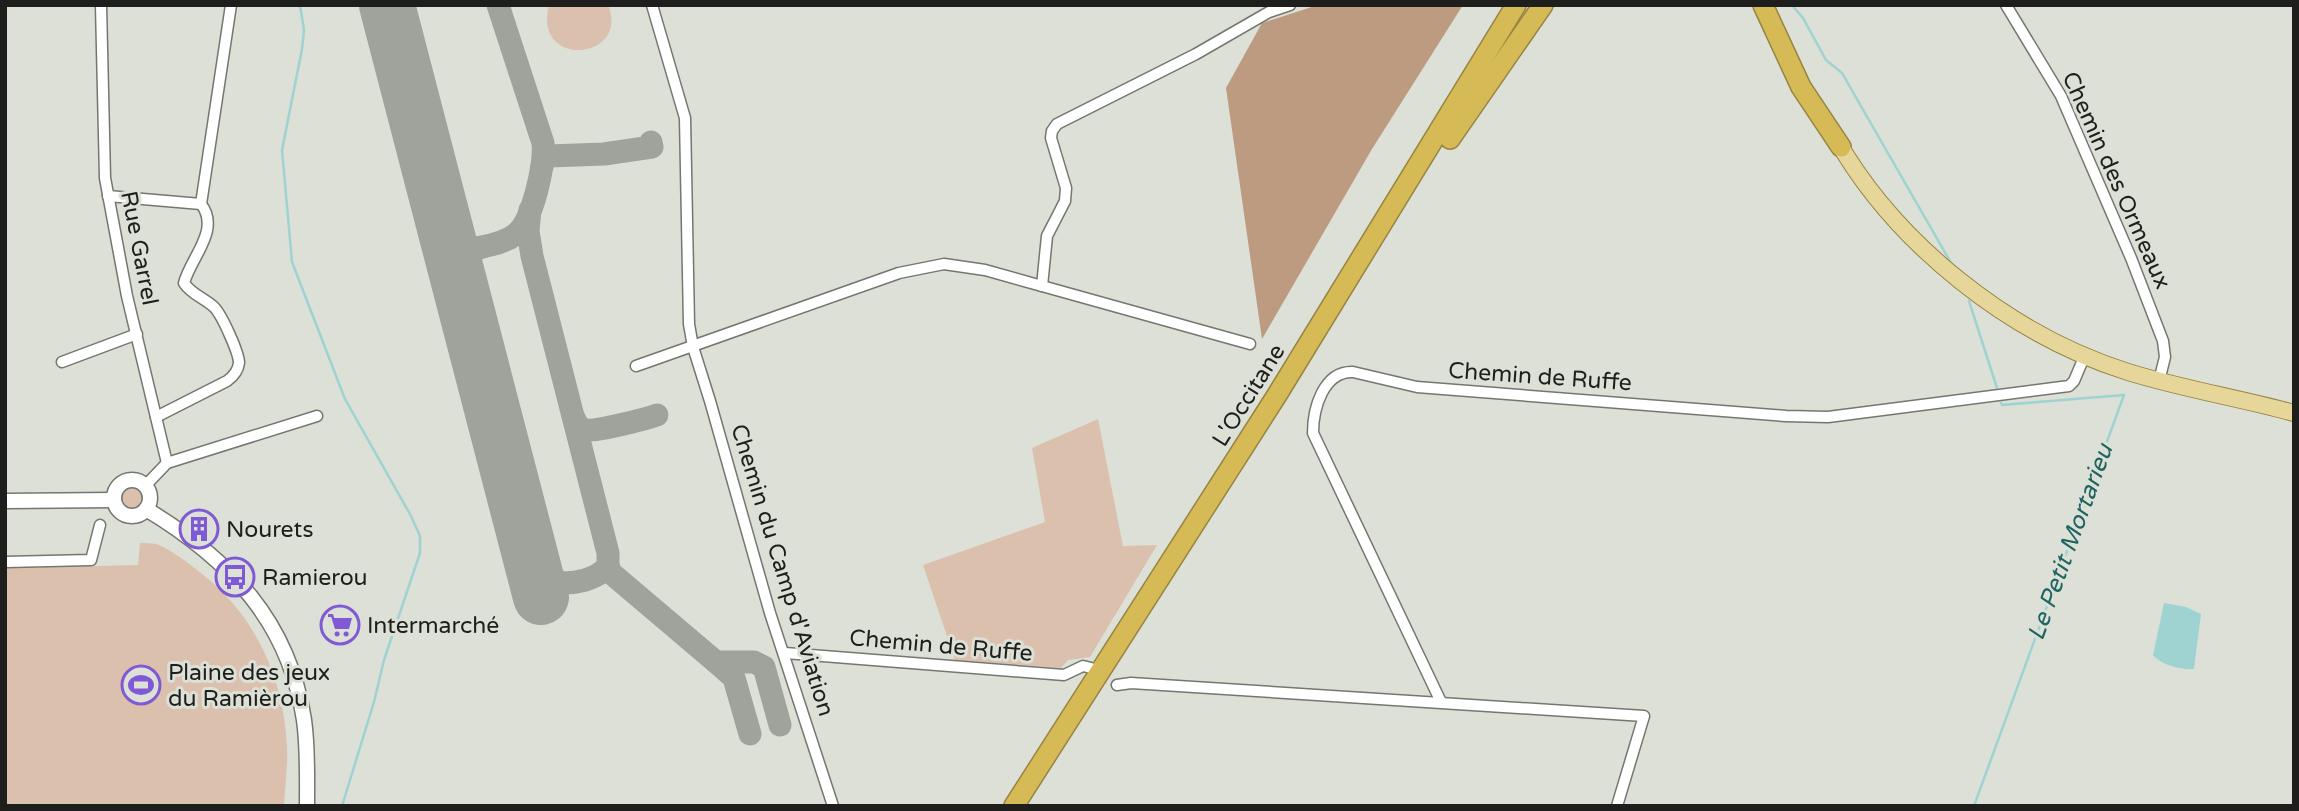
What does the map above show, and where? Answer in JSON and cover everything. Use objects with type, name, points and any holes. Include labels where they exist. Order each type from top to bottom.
[{"type":"highway","points":[[1453,107],[1507,5]]},
{"type":"highway","name":"L'Occitane","points":[[1014,806],[1270,406],[1516,5]]},
{"type":"highway","name":"L'Occitane","points":[[1029,806],[1288,402],[1531,5]]},
{"type":"highway","points":[[1450,139],[1543,5]]},
{"type":"highway","points":[[1763,5],[1801,87],[1840,147]]},
{"type":"main road","points":[[1771,5],[1799,70],[1840,147],[1878,200],[1947,270],[2012,318],[2085,355],[2159,381],[2294,413]]},
{"type":"main road","points":[[135,480],[145,486],[149,497],[146,509],[138,515],[127,515],[118,510],[114,500],[116,489],[124,482],[135,480]]},
{"type":"main road","points":[[5,501],[114,500]]},
{"type":"main road","points":[[146,509],[225,566],[268,618],[286,653],[301,701],[306,742],[307,806]]},
{"type":"street","name":"Rue Garrel","points":[[101,5],[105,178],[127,296],[167,463]]},
{"type":"street","points":[[201,204],[231,5]]},
{"type":"street","name":"Chemin du Camp d'Aviation","points":[[652,5],[685,118],[689,324],[693,347],[766,601],[833,806]]},
{"type":"street","points":[[1041,286],[1047,236],[1065,201],[1066,188],[1051,138],[1057,124],[1196,54],[1269,12],[1290,5]]},
{"type":"street","name":"Chemin des Ormeaux","points":[[2006,5],[2061,96],[2132,258],[2164,341],[2165,357],[2159,381]]},
{"type":"street","points":[[108,196],[201,204],[210,227],[184,283],[188,290],[217,310],[239,359],[234,376],[227,381],[156,417]]},
{"type":"street","points":[[636,366],[899,272],[944,264],[985,270],[1250,344]]},
{"type":"street","points":[[62,362],[137,334]]},
{"type":"street","name":"Chemin de Ruffe","points":[[1441,702],[1312,433],[1312,417],[1316,405],[1329,382],[1336,376],[1353,372],[1417,387],[1828,417],[2069,386],[2074,381],[2085,355]]},
{"type":"street","points":[[145,486],[167,463],[317,416]]},
{"type":"street","points":[[5,562],[92,560],[100,525]]},
{"type":"street","name":"Chemin de Ruffe","points":[[785,653],[1064,676],[1083,666],[1091,668]]},
{"type":"street","points":[[1117,685],[1144,684],[1644,716],[1617,806]]},
{"type":"shaded area","points":[[549,5],[608,5],[611,23],[606,37],[595,46],[581,50],[566,48],[554,40],[548,26]]},
{"type":"shaded area","points":[[1318,5],[1463,5],[1372,149],[1262,339],[1226,88],[1262,23]]},
{"type":"shaded area","points":[[1098,419],[1123,546],[1157,545],[1090,657],[1068,660],[1061,668],[955,660],[923,565],[1045,522],[1032,448]]},
{"type":"shaded area","points":[[132,484],[142,488],[146,498],[142,508],[132,512],[122,508],[118,498],[122,488]]},
{"type":"shaded area","name":"Plaine des jeux du Ramièrou","points":[[140,543],[161,546],[201,573],[237,608],[251,628],[273,672],[280,696],[287,754],[284,806],[5,806],[5,568],[138,565]]},
{"type":"water","points":[[2164,603],[2186,607],[2201,614],[2194,669],[2172,666],[2153,655]]},
{"type":"waterway","points":[[300,5],[304,30],[302,49],[282,150],[292,262],[345,399],[420,536],[420,553],[384,660],[342,806]]},
{"type":"waterway","name":"Le Petit Mortarieu","points":[[1792,5],[1803,18],[1826,60],[1842,73],[1951,263]]},
{"type":"waterway","name":"Le Petit Mortarieu","points":[[1969,301],[1997,388]]},
{"type":"waterway","name":"Le Petit Mortarieu","points":[[1974,806],[2124,395],[2001,403]]},
{"type":"taxiway","points":[[437,198],[448,234],[464,247],[473,248],[499,243],[516,234],[533,205],[540,177],[543,143],[498,5]]},
{"type":"taxiway","points":[[542,166],[549,156],[604,154],[652,147],[651,142]]},
{"type":"taxiway","points":[[525,535],[537,569],[555,581],[565,583],[585,580],[594,577],[608,566],[608,553],[532,256],[528,231],[530,210]]},
{"type":"taxiway","points":[[460,284],[468,256],[483,247]]},
{"type":"taxiway","points":[[574,418],[581,428],[591,430],[657,415]]},
{"type":"taxiway","points":[[608,566],[611,573],[716,662],[754,662],[764,667],[780,725]]},
{"type":"taxiway","points":[[716,662],[734,678],[750,734]]},
{"type":"runway","points":[[387,5],[541,597]]},
{"type":"place","name":"Nourets","points":[[199,529]]},
{"type":"place","name":"Ramierou","points":[[235,577]]},
{"type":"place","name":"Intermarché","points":[[340,625]]},
{"type":"place","name":"Plaine des jeux du Ramièrou","points":[[141,685]]}]
